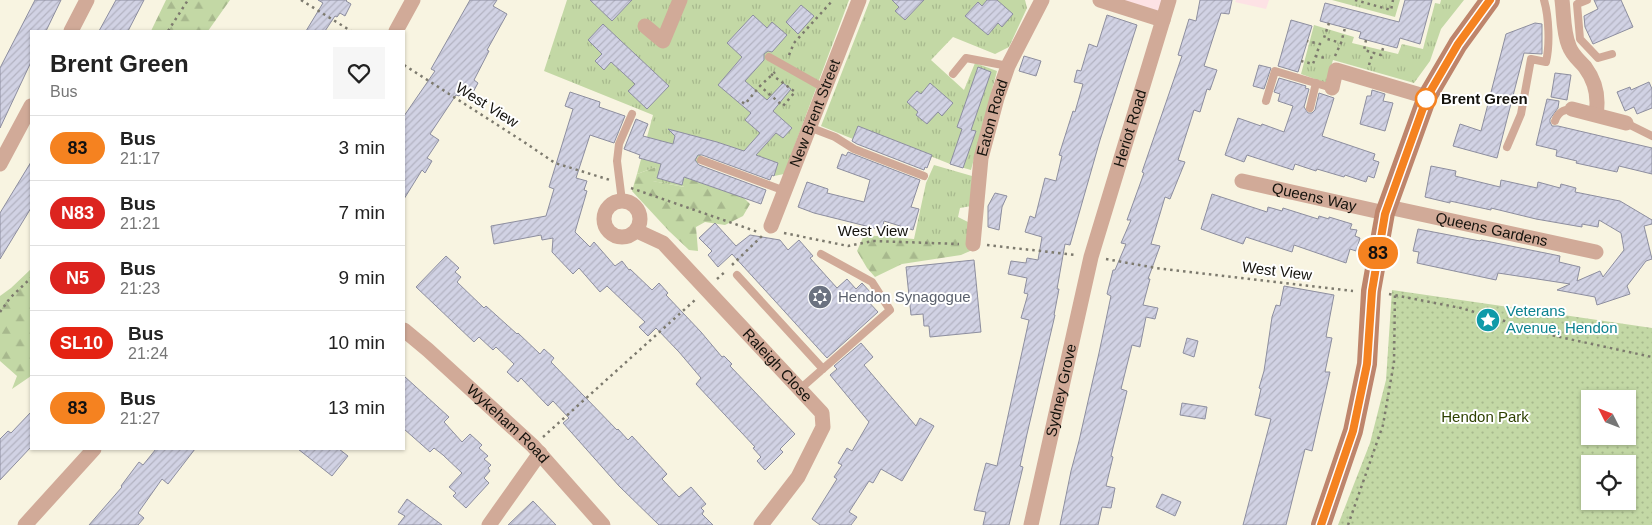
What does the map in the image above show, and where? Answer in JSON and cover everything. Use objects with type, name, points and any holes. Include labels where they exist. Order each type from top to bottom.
[{"type":"main road","points":[[1321,525],[1353,431],[1367,364],[1372,291],[1386,210],[1427,97],[1458,44],[1490,0]]},
{"type":"street","points":[[72,30],[87,0]]},
{"type":"street","points":[[397,30],[413,0]]},
{"type":"street","points":[[645,26],[663,41],[680,0]]},
{"type":"street","name":"New Brent Street","points":[[772,231],[808,127],[859,0]]},
{"type":"street","name":"Eaton Road","points":[[973,244],[981,158],[997,98],[1008,66],[1042,0]]},
{"type":"street","points":[[1100,0],[1163,20]]},
{"type":"street","name":"Heriot Road","points":[[1091,257],[1169,0]]},
{"type":"street","points":[[1562,0],[1568,45],[1596,87],[1598,95],[1596,114]]},
{"type":"street","points":[[1332,88],[1336,70],[1427,97]]},
{"type":"street","points":[[0,164],[30,108]]},
{"type":"street","points":[[1572,109],[1626,123]]},
{"type":"street","name":"Queens Way","points":[[1242,181],[1386,210]]},
{"type":"street","points":[[622,201],[631,204],[639,213],[641,219],[637,231],[626,237],[614,236],[605,226],[604,218],[610,206],[622,201]]},
{"type":"street","name":"Queens Gardens","points":[[1386,210],[1596,252]]},
{"type":"street","name":"Raleigh Close","points":[[637,231],[663,243],[822,413],[824,427],[798,477],[761,525]]},
{"type":"street","name":"Sydney Grove","points":[[1031,525],[1091,257]]},
{"type":"street","name":"Wykeham Road","points":[[405,331],[536,450],[603,525]]},
{"type":"street","points":[[25,525],[93,450]]},
{"type":"street","points":[[489,525],[536,450]]},
{"type":"lane","points":[[1507,146],[1521,114],[1531,59],[1546,62],[1548,54],[1547,10],[1544,0]]},
{"type":"lane","points":[[1587,0],[1578,4],[1580,39],[1598,58],[1612,54]]},
{"type":"lane","points":[[770,57],[824,88]]},
{"type":"lane","points":[[953,74],[966,58],[1008,66]]},
{"type":"lane","points":[[1266,101],[1275,71],[1332,88]]},
{"type":"lane","points":[[1310,108],[1316,83]]},
{"type":"lane","points":[[1555,121],[1557,115],[1562,110],[1572,109]]},
{"type":"lane","points":[[622,201],[616,161],[619,144],[632,114]]},
{"type":"lane","points":[[1626,123],[1652,136]]},
{"type":"lane","points":[[808,127],[835,137],[854,149],[924,176]]},
{"type":"lane","points":[[701,160],[785,190]]},
{"type":"lane","points":[[800,389],[890,310],[872,282],[821,254]]},
{"type":"lane","points":[[737,275],[824,368]]},
{"type":"path","points":[[169,30],[188,0]]},
{"type":"path","points":[[301,0],[348,30]]},
{"type":"path","points":[[742,102],[745,104],[771,74],[785,65],[794,43],[833,0]]},
{"type":"path","points":[[1354,0],[1391,10],[1393,0]]},
{"type":"path","points":[[1329,23],[1324,38],[1341,43]]},
{"type":"path","points":[[1333,60],[1346,28]]},
{"type":"path","points":[[1366,40],[1364,50],[1381,55],[1384,45]]},
{"type":"path","points":[[1301,61],[1313,64],[1320,44],[1307,41]]},
{"type":"path","name":"West View","points":[[405,66],[556,163],[751,231],[772,231],[848,246],[874,241],[1018,247],[1156,268],[1351,291]]},
{"type":"path","points":[[760,86],[783,106],[795,92],[771,74]]},
{"type":"path","points":[[536,450],[706,289],[772,231]]},
{"type":"path","points":[[0,312],[10,298],[30,279]]},
{"type":"path","points":[[1385,294],[1394,294],[1461,308],[1555,336],[1652,357]]},
{"type":"path","points":[[1348,525],[1383,425],[1394,362],[1394,294]]},
{"type":"shaded area","points":[[1101,0],[1169,0],[1163,19]]},
{"type":"shaded area","points":[[1236,0],[1269,0],[1266,9],[1235,2]]},
{"type":"green space","points":[[166,0],[230,0],[209,30],[151,30]]},
{"type":"green space","points":[[567,0],[849,0],[784,174],[774,176],[702,152],[696,169],[685,187],[652,181],[656,167],[637,174],[653,115],[544,71]]},
{"type":"green space","points":[[870,0],[1025,0],[1027,8],[1009,47],[995,54],[953,37],[931,60],[964,90],[975,63],[997,71],[971,170],[950,164],[858,127],[853,139],[821,126]]},
{"type":"green space","points":[[1332,0],[1400,0],[1395,17]]},
{"type":"green space","points":[[1441,0],[1464,0],[1441,29],[1430,61],[1414,83],[1333,60],[1326,83],[1301,74],[1314,25],[1354,37],[1352,43],[1398,54],[1402,44],[1423,49],[1435,3],[1440,4]]},
{"type":"green space","points":[[934,165],[972,176],[971,206],[960,208],[958,217],[972,224],[970,239],[914,239],[926,183]]},
{"type":"green space","points":[[656,167],[653,181],[684,187],[687,175],[736,190],[750,204],[743,216],[725,225],[705,222],[696,227],[698,251],[689,250],[632,191],[637,174]]},
{"type":"green space","points":[[864,235],[914,239],[978,239],[979,247],[961,255],[902,264],[875,277],[857,251]]},
{"type":"green space","points":[[30,270],[30,377],[12,389],[17,376],[0,361],[0,296]]},
{"type":"green space","name":"Hendon Park","points":[[1392,290],[1652,328],[1652,525],[1338,525],[1370,443],[1386,380]]},
{"type":"building","points":[[35,0],[61,0],[46,30],[30,30],[30,64],[0,128],[0,68]]},
{"type":"building","points":[[116,0],[144,0],[129,30],[100,30]]},
{"type":"building","points":[[318,0],[347,0],[351,4],[345,16],[340,13],[337,17],[335,16],[326,30],[307,30],[323,3]]},
{"type":"building","points":[[470,0],[497,0],[493,6],[507,14],[487,50],[489,51],[474,80],[478,83],[472,94],[464,89],[459,96],[456,95],[430,134],[439,140],[427,158],[432,161],[425,173],[422,170],[405,197],[405,115],[435,71],[431,69]]},
{"type":"building","points":[[590,0],[632,0],[612,21]]},
{"type":"building","points":[[892,0],[924,0],[905,20],[895,11],[899,7]]},
{"type":"building","points":[[987,0],[997,0],[1013,14],[1002,27],[998,23],[988,35],[965,16],[978,2],[982,6]]},
{"type":"building","points":[[1200,0],[1232,0],[1229,14],[1221,13],[1204,66],[1217,70],[1210,90],[1207,89],[1200,112],[1194,110],[1178,160],[1185,162],[1170,199],[1165,197],[1151,244],[1160,246],[1148,279],[1150,279],[1143,305],[1158,308],[1155,319],[1146,317],[1140,347],[1132,345],[1121,389],[1127,391],[1111,456],[1113,457],[1106,486],[1115,488],[1111,508],[1102,507],[1098,525],[1060,525],[1111,296],[1107,294],[1113,270],[1115,270],[1126,244],[1121,243],[1131,220],[1127,220],[1182,56],[1178,55],[1189,19],[1196,21]]},
{"type":"building","points":[[1405,0],[1432,0],[1420,44],[1400,38],[1397,48],[1359,38],[1361,32],[1320,21],[1325,3],[1399,22]]},
{"type":"building","points":[[1594,0],[1621,0],[1633,27],[1593,44],[1585,27],[1584,16],[1598,9]]},
{"type":"building","points":[[801,5],[814,16],[798,34],[786,22]]},
{"type":"building","points":[[753,15],[767,28],[772,22],[787,35],[772,52],[768,51],[764,54],[764,60],[745,81],[767,100],[783,83],[791,89],[773,111],[792,128],[783,138],[776,133],[756,155],[778,163],[774,176],[772,175],[770,180],[702,155],[698,155],[695,160],[699,165],[766,190],[761,204],[684,177],[682,185],[657,178],[661,164],[639,158],[640,155],[624,149],[636,119],[648,124],[643,136],[673,144],[675,136],[668,129],[744,151],[760,133],[745,120],[751,113],[718,85],[742,57],[727,43]]},
{"type":"building","points":[[1107,15],[1137,25],[1100,140],[1070,245],[1065,244],[1057,289],[1059,289],[1055,315],[1027,434],[1020,466],[1023,467],[1009,525],[983,525],[986,512],[974,510],[986,463],[997,466],[1029,320],[1021,318],[1028,294],[1024,293],[1027,278],[1008,274],[1011,261],[1026,263],[1027,258],[1038,260],[1042,237],[1025,232],[1030,216],[1035,218],[1045,178],[1056,181],[1062,156],[1059,155],[1083,84],[1074,82],[1077,70],[1081,71],[1089,44],[1097,47]]},
{"type":"building","points":[[1291,20],[1312,26],[1298,72],[1278,66]]},
{"type":"building","points":[[1535,23],[1542,24],[1542,54],[1524,53],[1497,158],[1453,146],[1460,124],[1481,131],[1506,34]]},
{"type":"building","points":[[603,24],[669,86],[647,109],[628,91],[635,84],[611,62],[604,70],[595,61],[602,54],[588,40]]},
{"type":"building","points":[[1024,56],[1041,61],[1036,76],[1019,71]]},
{"type":"building","points":[[1259,65],[1271,68],[1264,89],[1253,86]]},
{"type":"building","points":[[978,67],[991,72],[971,130],[976,131],[963,168],[950,164],[962,129],[957,127]]},
{"type":"building","points":[[1555,73],[1571,75],[1567,100],[1551,97]]},
{"type":"building","points":[[1279,78],[1306,86],[1305,88],[1309,89],[1304,107],[1308,113],[1312,113],[1315,110],[1319,93],[1334,98],[1322,136],[1375,154],[1373,160],[1379,162],[1374,178],[1368,176],[1366,182],[1345,175],[1344,177],[1317,169],[1316,171],[1295,164],[1293,170],[1247,155],[1244,162],[1225,155],[1238,118],[1284,132],[1293,106],[1278,101],[1280,94],[1274,92]]},
{"type":"building","points":[[1649,82],[1652,89],[1652,108],[1637,114],[1634,107],[1625,111],[1617,92],[1630,87],[1631,90]]},
{"type":"building","points":[[930,83],[953,103],[942,116],[938,112],[927,124],[916,115],[918,112],[907,102],[917,91],[921,94]]},
{"type":"building","points":[[1372,90],[1385,94],[1383,101],[1393,103],[1385,131],[1360,124],[1367,96],[1371,96]]},
{"type":"building","points":[[570,92],[600,102],[599,107],[625,116],[614,143],[590,135],[576,178],[587,181],[584,190],[587,191],[575,232],[590,247],[594,242],[615,266],[622,261],[629,270],[652,290],[659,283],[668,293],[666,295],[795,434],[780,449],[783,452],[765,470],[757,461],[761,457],[753,448],[755,447],[696,384],[701,378],[679,352],[656,328],[648,336],[639,327],[645,322],[607,286],[600,292],[579,268],[573,274],[552,252],[553,238],[542,240],[541,235],[494,244],[491,226],[546,216],[554,189],[549,187],[573,109],[565,106]]},
{"type":"building","points":[[1547,99],[1559,101],[1558,108],[1550,119],[1552,126],[1652,148],[1652,174],[1619,166],[1617,172],[1576,163],[1577,161],[1556,156],[1557,150],[1536,145]]},
{"type":"building","points":[[858,126],[932,155],[927,168],[925,167],[924,170],[852,141]]},
{"type":"building","points":[[848,152],[920,180],[911,207],[919,209],[913,230],[884,221],[882,230],[814,213],[798,207],[807,182],[828,189],[827,193],[864,202],[870,180],[837,168],[842,154],[846,156]]},
{"type":"building","points":[[30,164],[30,210],[0,259],[0,213]]},
{"type":"building","points":[[1431,166],[1456,171],[1455,176],[1500,187],[1501,180],[1537,188],[1538,182],[1560,188],[1561,184],[1576,188],[1575,192],[1620,201],[1652,220],[1652,224],[1644,226],[1652,259],[1646,261],[1627,286],[1630,294],[1597,305],[1595,297],[1557,290],[1570,284],[1498,273],[1496,280],[1417,263],[1419,252],[1413,251],[1418,229],[1560,256],[1559,262],[1580,267],[1577,281],[1600,271],[1603,277],[1624,250],[1621,233],[1599,220],[1598,227],[1582,224],[1582,227],[1536,219],[1491,208],[1491,210],[1425,197]]},
{"type":"building","points":[[995,193],[1007,196],[1002,207],[999,230],[988,227],[988,206]]},
{"type":"building","points":[[1212,194],[1267,212],[1268,207],[1282,211],[1283,208],[1318,219],[1319,216],[1329,219],[1329,217],[1352,224],[1350,229],[1357,230],[1355,236],[1360,238],[1356,251],[1350,249],[1346,263],[1294,245],[1292,252],[1246,237],[1243,244],[1201,229]]},
{"type":"building","name":"Hendon Synagogue","points":[[715,223],[736,246],[750,235],[780,240],[788,250],[799,240],[813,256],[810,258],[837,288],[847,279],[856,289],[862,283],[872,294],[866,299],[878,312],[827,358],[732,254],[718,267],[708,255],[712,251],[699,238]]},
{"type":"building","points":[[446,256],[459,268],[455,272],[461,277],[457,282],[484,308],[486,306],[540,354],[544,349],[554,358],[551,362],[617,430],[628,440],[632,436],[667,474],[662,479],[679,497],[691,487],[706,504],[701,508],[704,511],[702,514],[713,525],[659,525],[619,486],[563,423],[569,418],[553,401],[548,406],[521,378],[518,382],[507,372],[514,364],[496,347],[493,350],[479,337],[474,342],[416,287]]},
{"type":"building","points":[[974,260],[981,332],[930,337],[929,326],[924,326],[923,314],[911,315],[906,267]]},
{"type":"building","points":[[1284,286],[1334,295],[1326,337],[1332,338],[1325,372],[1330,372],[1312,451],[1305,449],[1286,525],[1243,525],[1271,419],[1255,415],[1272,317],[1276,305],[1280,306]]},
{"type":"building","points":[[1187,338],[1198,341],[1194,357],[1183,353]]},
{"type":"building","points":[[861,343],[873,357],[864,365],[916,426],[920,418],[934,426],[902,481],[881,469],[873,483],[869,481],[849,512],[857,517],[851,525],[820,525],[812,519],[837,479],[834,477],[842,465],[838,463],[847,448],[852,451],[869,422],[830,375],[837,369],[834,366]]},
{"type":"building","points":[[405,377],[449,417],[444,422],[462,442],[470,434],[482,445],[479,448],[488,456],[484,459],[491,465],[488,468],[490,471],[484,478],[489,483],[466,508],[453,496],[456,493],[449,487],[462,473],[434,448],[430,452],[405,430]]},
{"type":"building","points":[[1182,403],[1207,407],[1205,419],[1180,415]]},
{"type":"building","points":[[30,413],[30,448],[0,480],[0,439],[8,431],[11,433]]},
{"type":"building","points":[[155,450],[194,450],[168,484],[162,479],[138,513],[144,518],[138,525],[89,525],[122,487],[139,462],[143,465]]},
{"type":"building","points":[[299,450],[340,450],[348,456],[332,476]]},
{"type":"building","points":[[1162,494],[1181,502],[1175,516],[1156,507]]},
{"type":"building","points":[[407,499],[442,525],[398,525],[405,516],[398,512]]},
{"type":"building","points":[[533,501],[556,525],[508,525]]},
{"type":"bus line","name":"83","points":[[1321,525],[1353,431],[1367,364],[1372,291],[1385,214],[1427,97],[1458,44],[1490,0]]},
{"type":"place","name":"Brent Green","points":[[1426,99]]},
{"type":"place","name":"Hendon Synagogue","points":[[820,297]]},
{"type":"place","name":"Veterans Avenue, Hendon","points":[[1488,320]]}]
